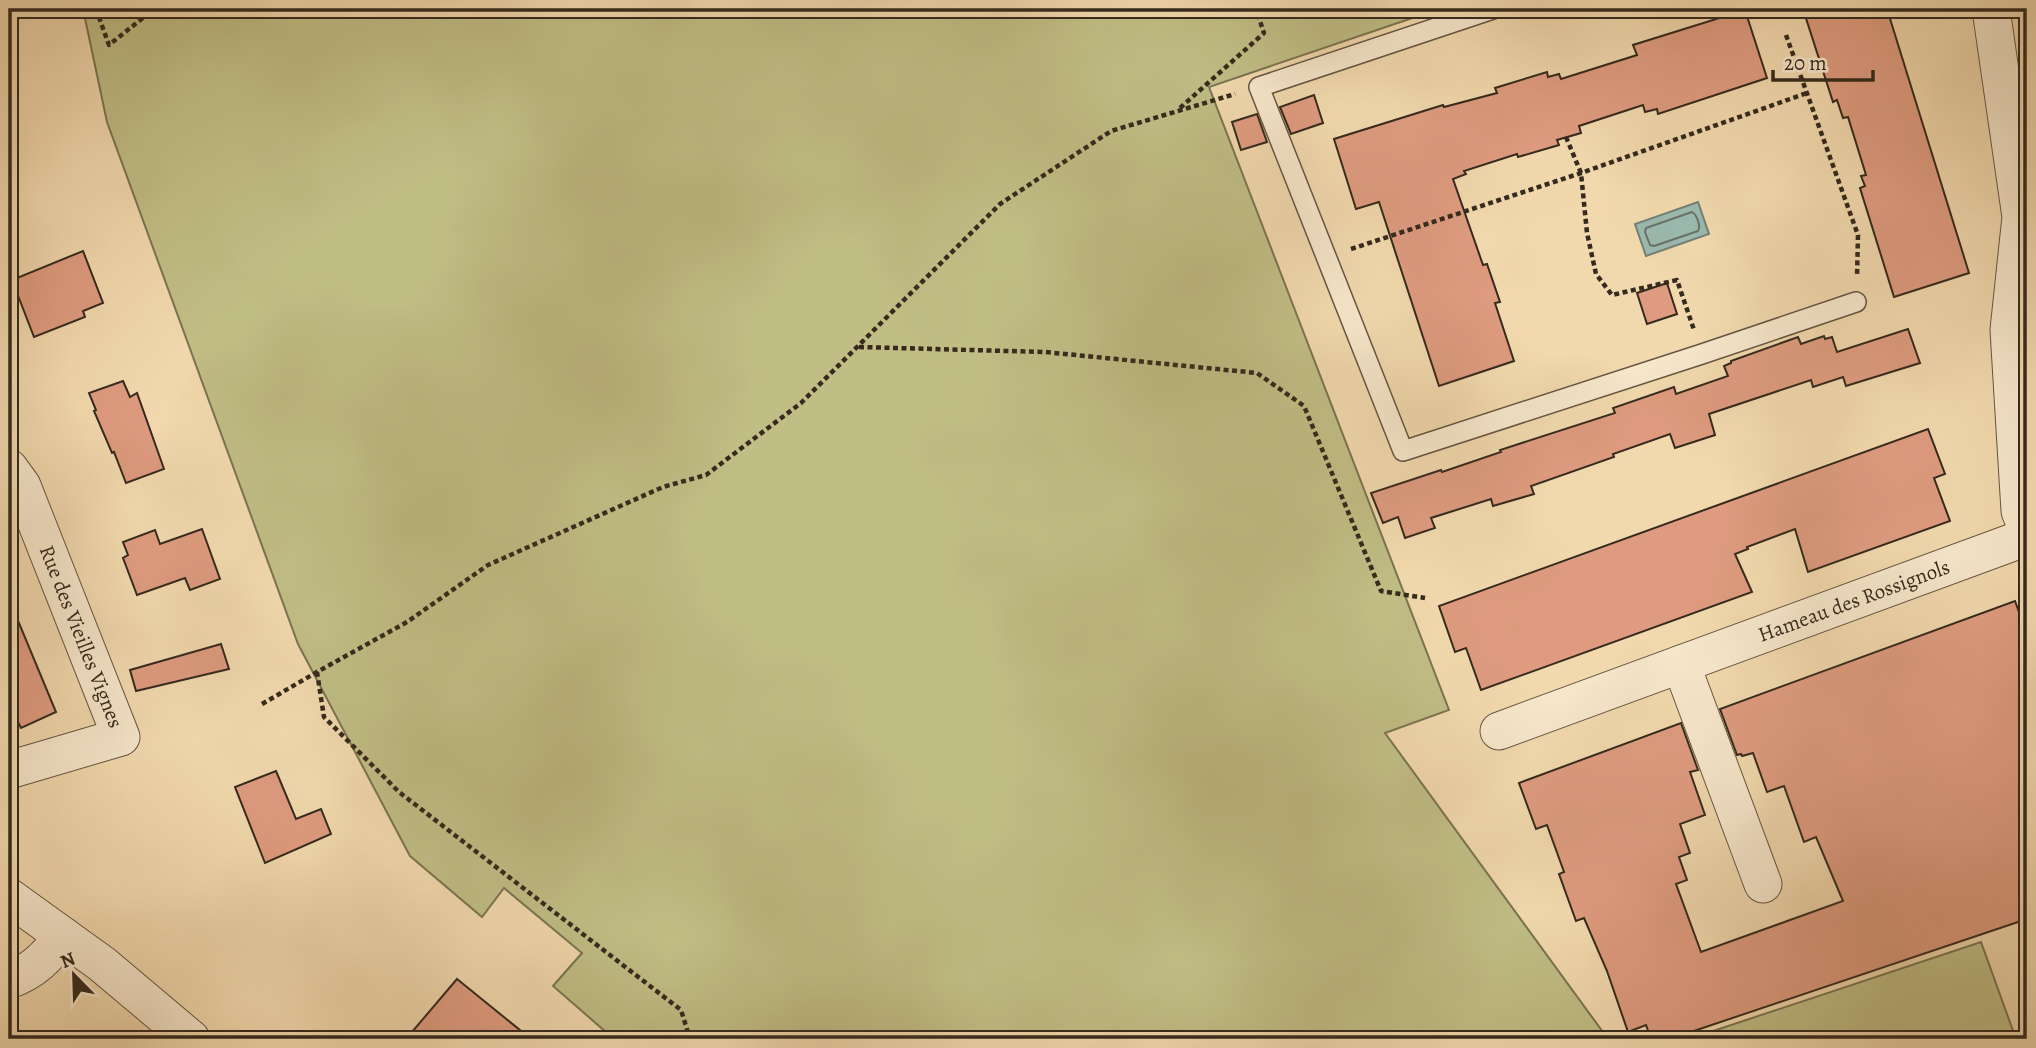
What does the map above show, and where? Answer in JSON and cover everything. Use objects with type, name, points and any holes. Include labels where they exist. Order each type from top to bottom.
[{"type":"street","points":[[1991,9],[2021,217],[2009,330],[2020,511],[2027,529]]},
{"type":"street","name":"Rue des Vieilles Vignes","points":[[9,468],[22,486],[121,737],[9,770]]},
{"type":"street","name":"Hameau des Rossignols","points":[[1499,731],[2027,537]]},
{"type":"street","points":[[1681,664],[1763,884]]},
{"type":"street","points":[[9,897],[102,964],[191,1039]]},
{"type":"street","points":[[9,980],[45,960],[63,936]]},
{"type":"lane","points":[[1493,9],[1259,87],[1403,451],[1856,302]]},
{"type":"path","points":[[96,9],[109,45],[154,9]]},
{"type":"path","points":[[1177,111],[1264,33],[1256,9]]},
{"type":"path","points":[[1786,35],[1858,235],[1856,302]]},
{"type":"path","points":[[262,704],[407,622],[488,565],[663,487],[706,475],[801,403],[1000,204],[1111,131],[1259,87]]},
{"type":"path","points":[[1327,257],[1581,173],[1807,93]]},
{"type":"path","points":[[1566,137],[1581,173],[1587,233],[1596,274],[1612,295],[1676,280],[1702,354]]},
{"type":"path","points":[[858,347],[1045,352],[1257,373],[1304,406],[1381,592],[1425,598]]},
{"type":"path","points":[[317,672],[324,717],[399,792],[681,1010],[690,1039]]},
{"type":"shaded area","points":[[83,9],[1439,9],[1209,87],[1449,710],[1385,733],[1608,1039],[614,1039],[553,986],[582,953],[504,888],[482,917],[410,856],[298,644],[107,122]]},
{"type":"shaded area","points":[[1981,942],[2016,1039],[1689,1039]]},
{"type":"water","points":[[1698,202],[1709,234],[1646,256],[1635,224]]},
{"type":"building","points":[[1803,9],[1887,9],[1969,273],[1894,297],[1860,188],[1865,186],[1861,176],[1866,175],[1848,117],[1843,118],[1837,100],[1833,102]]},
{"type":"building","points":[[1745,10],[1767,78],[1658,114],[1657,109],[1645,112],[1643,105],[1579,126],[1581,133],[1557,140],[1559,145],[1518,157],[1517,154],[1464,171],[1466,174],[1453,179],[1483,265],[1487,264],[1500,302],[1495,303],[1514,361],[1439,386],[1379,202],[1356,209],[1334,139],[1443,105],[1444,107],[1497,93],[1495,88],[1547,72],[1548,77],[1559,74],[1561,79],[1637,55],[1633,45]]},
{"type":"building","points":[[1314,95],[1323,123],[1291,134],[1280,107]]},
{"type":"building","points":[[1257,114],[1267,142],[1241,150],[1232,122]]},
{"type":"building","points":[[83,251],[103,303],[83,311],[85,317],[34,337],[12,280]]},
{"type":"building","points":[[1667,283],[1677,314],[1647,324],[1637,293]]},
{"type":"building","points":[[1908,329],[1920,363],[1846,386],[1843,377],[1813,387],[1811,380],[1709,414],[1715,435],[1675,448],[1670,434],[1531,486],[1534,494],[1493,506],[1491,499],[1431,518],[1435,528],[1405,538],[1398,517],[1383,523],[1371,493],[1441,470],[1442,472],[1501,452],[1500,450],[1615,413],[1613,408],[1674,387],[1676,394],[1728,376],[1724,366],[1731,361],[1798,337],[1801,344],[1824,336],[1825,339],[1832,337],[1837,352]]},
{"type":"building","points":[[123,381],[130,397],[137,393],[164,469],[126,483],[94,411],[96,410],[89,393]]},
{"type":"building","points":[[1928,429],[1945,474],[1934,478],[1950,521],[1808,572],[1795,529],[1735,554],[1752,592],[1481,690],[1466,648],[1455,652],[1439,606]]},
{"type":"building","points":[[202,529],[220,579],[190,590],[185,578],[137,595],[123,558],[128,555],[123,542],[155,530],[160,544]]},
{"type":"building","points":[[9,599],[56,712],[21,728],[9,704]]},
{"type":"building","points":[[2015,601],[2027,634],[2027,919],[1670,1039],[1651,1039],[1646,1025],[1628,1032],[1607,971],[1584,918],[1576,921],[1559,874],[1564,872],[1547,825],[1536,829],[1519,783],[1681,723],[1698,770],[1690,772],[1705,815],[1680,824],[1690,853],[1679,857],[1687,880],[1676,884],[1701,952],[1843,901],[1816,837],[1804,842],[1784,786],[1767,792],[1753,753],[1737,755],[1720,709]]},
{"type":"building","points":[[221,644],[229,669],[136,691],[130,670]]},
{"type":"building","points":[[276,771],[296,819],[321,809],[331,834],[265,863],[235,787]]},
{"type":"building","points":[[457,979],[531,1039],[406,1039]]}]
